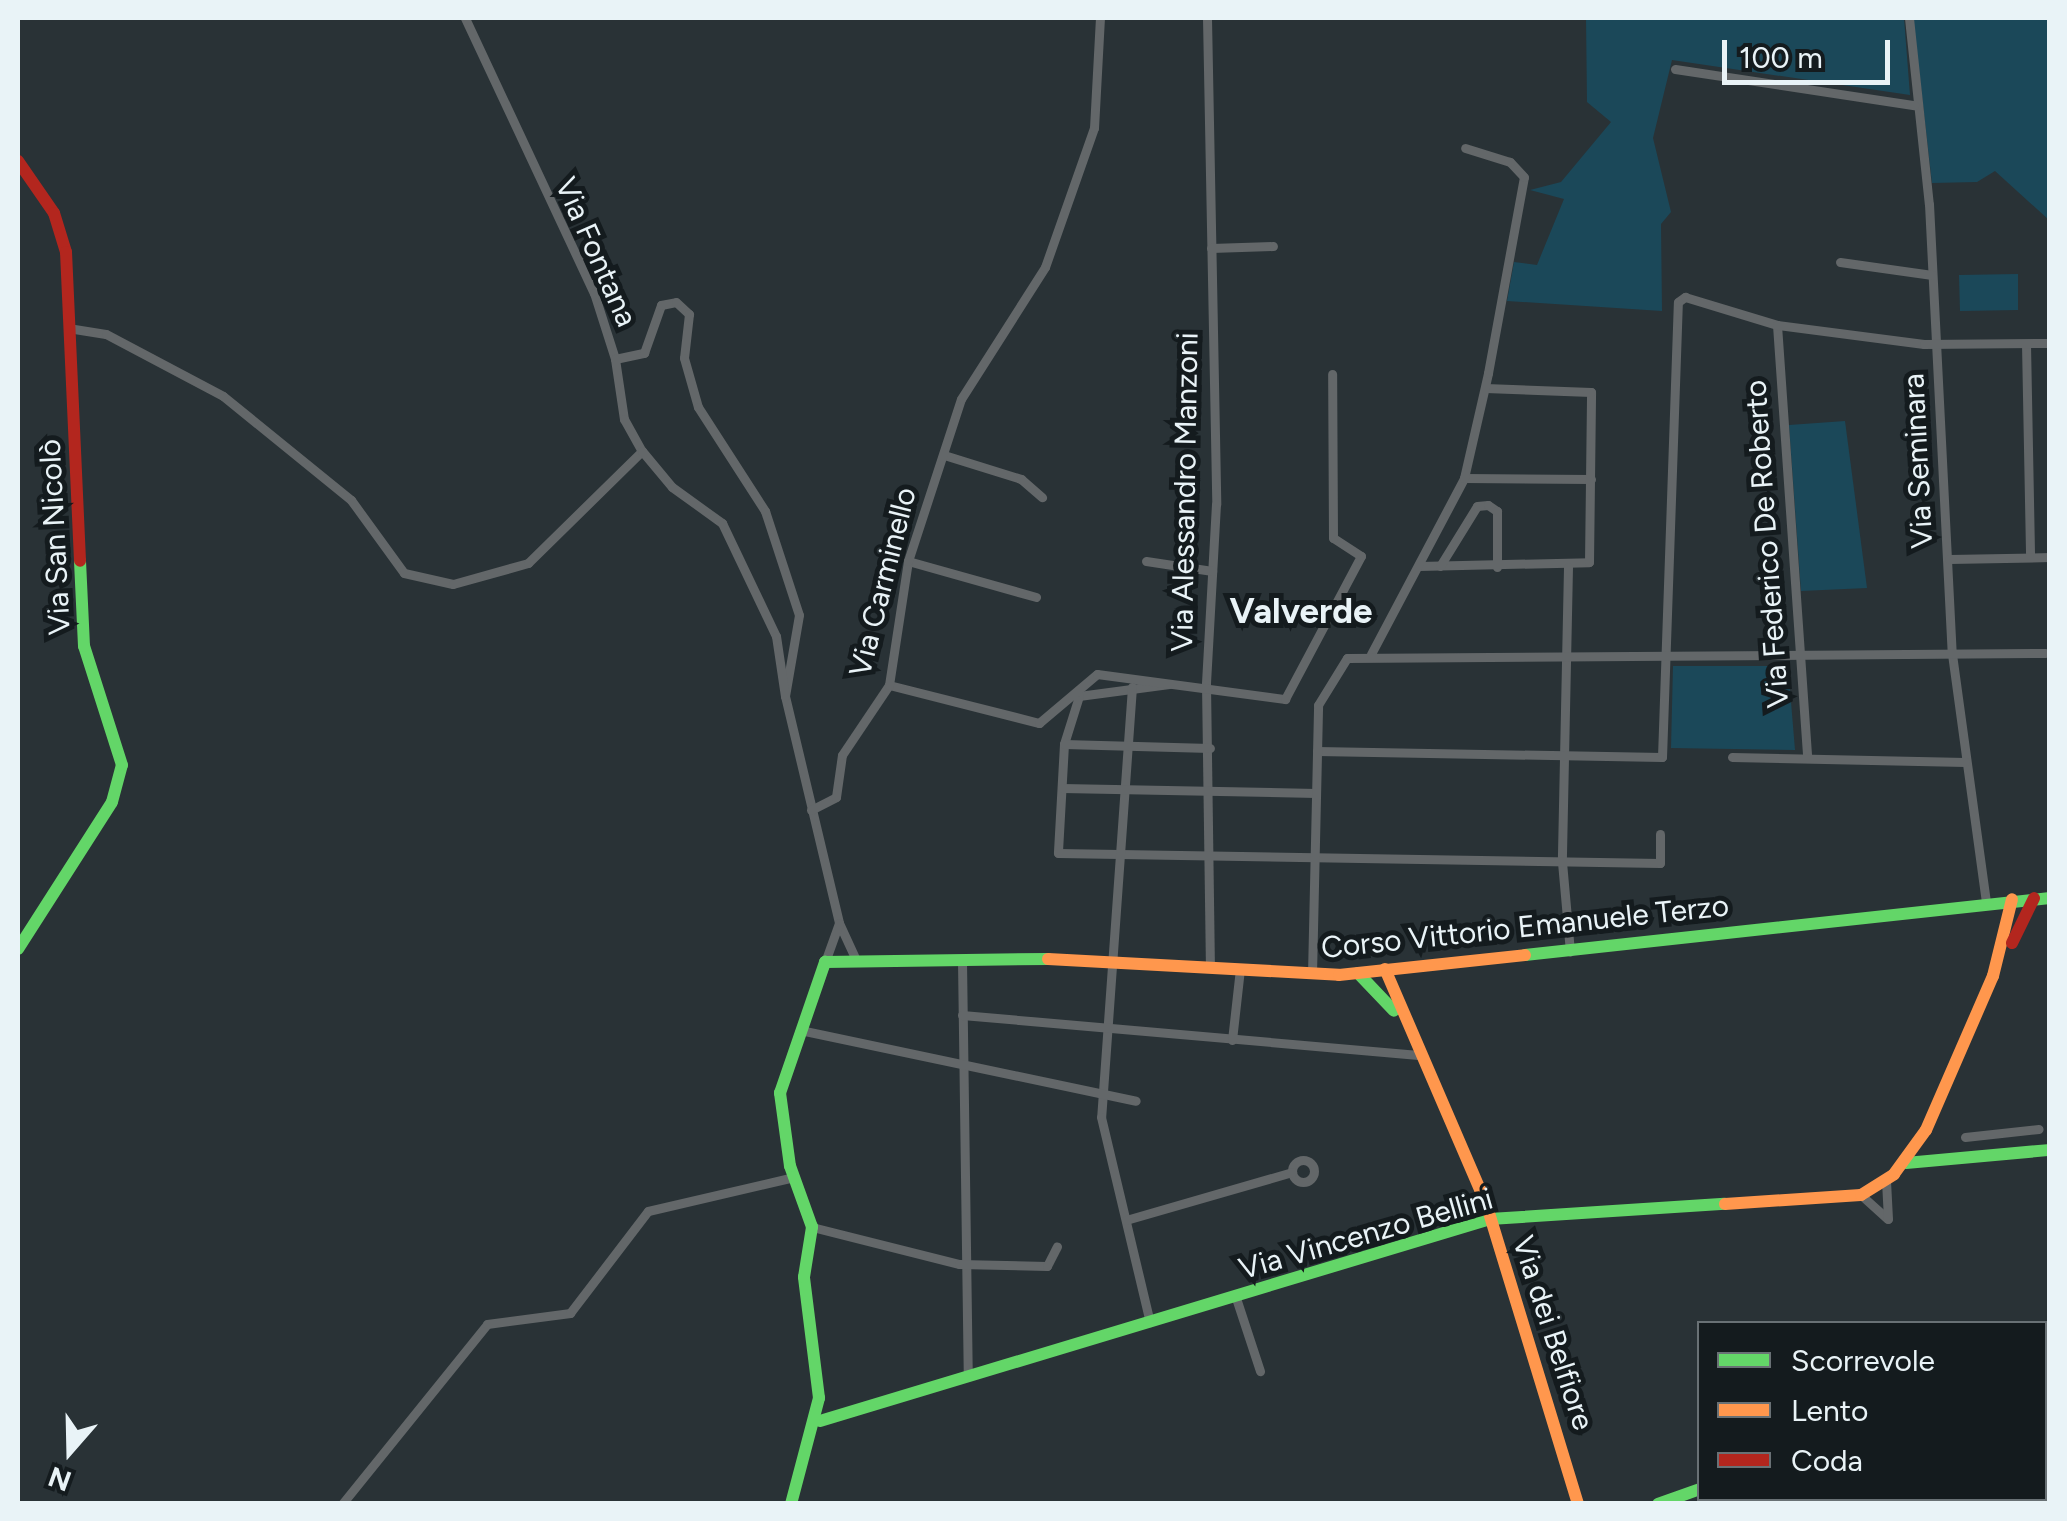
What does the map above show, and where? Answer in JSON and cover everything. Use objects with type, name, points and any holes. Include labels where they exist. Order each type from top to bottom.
[{"type":"main road","name":"Via San Nicolò","points":[[18,161],[39,189],[66,252],[84,646],[122,765],[112,802],[18,949]]},
{"type":"main road","points":[[18,180],[39,189]]},
{"type":"main road","points":[[1994,976],[2034,898]]},
{"type":"main road","name":"Corso Vittorio Emanuele Terzo","points":[[825,962],[1113,962],[1358,974],[1986,901],[2050,898]]},
{"type":"main road","points":[[1994,976],[2012,900]]},
{"type":"main road","points":[[791,1504],[820,1421],[804,1277],[812,1227],[794,1177],[780,1092],[797,1029],[825,962]]},
{"type":"main road","points":[[1385,969],[1399,1016]]},
{"type":"main road","points":[[1358,974],[1399,1016]]},
{"type":"main road","name":"Via Vincenzo Bellini","points":[[820,1421],[1490,1220],[1861,1194],[1886,1181],[1906,1163],[1994,976]]},
{"type":"main road","name":"Via dei Belfiore","points":[[1399,1016],[1490,1220],[1578,1504]]},
{"type":"main road","points":[[1906,1163],[1998,1159],[2050,1150]]},
{"type":"main road","points":[[1658,1504],[1697,1491]]},
{"type":"street","name":"Via Fontana","points":[[465,18],[594,294],[615,359],[644,353],[661,305],[684,306],[684,358],[698,407],[764,511],[798,615],[786,696],[839,923],[856,962]]},
{"type":"street","name":"Via Carminello","points":[[810,810],[836,797],[842,756],[889,685],[908,561],[961,400],[1045,267],[1094,128],[1100,18]]},
{"type":"street","name":"Via Alessandro Manzoni","points":[[1206,18],[1211,248],[1212,572],[1207,691],[1210,968]]},
{"type":"street","name":"Via Seminara","points":[[1909,18],[1932,275],[1952,654],[1986,901]]},
{"type":"street","points":[[1675,69],[1914,105]]},
{"type":"street","points":[[1371,654],[1464,478],[1485,388],[1524,176],[1510,162],[1465,148]]},
{"type":"street","points":[[1211,248],[1273,246]]},
{"type":"street","points":[[1840,262],[1932,275]]},
{"type":"street","points":[[1317,752],[1662,757],[1678,302],[1777,326],[1936,341],[2050,343]]},
{"type":"street","name":"Via Federico De Roberto","points":[[1777,326],[1807,758]]},
{"type":"street","points":[[67,328],[106,334],[223,396],[351,500],[404,573],[453,584],[528,564],[642,451]]},
{"type":"street","points":[[2026,344],[2030,557]]},
{"type":"street","points":[[615,359],[624,419],[642,451],[672,488],[722,522],[776,636],[786,696]]},
{"type":"street","points":[[889,685],[1039,723],[1096,674],[1279,702],[1292,694],[1361,556],[1332,538],[1332,374]]},
{"type":"street","points":[[1419,566],[1568,567],[1592,554],[1590,392],[1485,388]]},
{"type":"street","points":[[944,454],[1021,479],[1042,497]]},
{"type":"street","points":[[1464,478],[1591,479]]},
{"type":"street","points":[[1440,566],[1477,506],[1488,505],[1497,512],[1498,566]]},
{"type":"street","points":[[1949,559],[2050,557]]},
{"type":"street","points":[[1146,560],[1212,572]]},
{"type":"street","points":[[908,561],[1036,597]]},
{"type":"street","points":[[1568,567],[1562,862],[1570,952]]},
{"type":"street","points":[[1312,974],[1318,704],[1338,667],[1371,654],[1665,658],[2045,652]]},
{"type":"street","points":[[1169,684],[1079,696],[1064,744],[1058,853],[1660,864],[1660,834]]},
{"type":"street","points":[[1132,687],[1103,1094],[1150,1322]]},
{"type":"street","points":[[1064,744],[1210,748]]},
{"type":"street","points":[[1732,757],[1965,762]]},
{"type":"street","points":[[1062,788],[1316,793]]},
{"type":"street","points":[[825,962],[839,923]]},
{"type":"street","points":[[962,961],[968,1376]]},
{"type":"street","points":[[1232,1040],[1240,969]]},
{"type":"street","points":[[962,1015],[1418,1055]]},
{"type":"street","points":[[797,1029],[1136,1101]]},
{"type":"street","points":[[1965,1138],[2039,1130]]},
{"type":"street","points":[[1995,1134],[1998,1159]]},
{"type":"street","points":[[1126,1220],[1292,1172]]},
{"type":"street","points":[[342,1504],[486,1324],[570,1314],[648,1211],[794,1177]]},
{"type":"street","points":[[1861,1194],[1888,1220],[1886,1181]]},
{"type":"street","points":[[812,1227],[914,1259],[965,1264],[1047,1266],[1056,1246]]},
{"type":"street","points":[[1236,1298],[1260,1371]]},
{"type":"shaded area","points":[[1586,18],[1904,18],[1910,95],[1672,60],[1653,138],[1671,212],[1661,224],[1662,311],[1507,301],[1514,262],[1537,265],[1564,199],[1530,190],[1561,182],[1611,122],[1587,102]]},
{"type":"shaded area","points":[[1913,18],[2049,18],[2049,220],[1995,171],[1977,182],[1932,183]]},
{"type":"shaded area","points":[[2018,274],[2018,310],[1960,311],[1959,275]]},
{"type":"shaded area","points":[[1845,421],[1867,588],[1801,591],[1789,425]]},
{"type":"shaded area","points":[[1673,666],[1788,666],[1795,750],[1671,748]]},
{"type":"traffic: fast","points":[[18,949],[112,802],[122,765],[84,646],[80,561]]},
{"type":"traffic: fast","points":[[1525,955],[2050,898]]},
{"type":"traffic: fast","points":[[791,1504],[819,1398],[804,1277],[812,1227],[790,1166],[780,1093],[825,962],[1048,959]]},
{"type":"traffic: fast","points":[[1358,973],[1394,1011]]},
{"type":"traffic: fast","points":[[1906,1163],[2050,1150]]},
{"type":"traffic: fast","points":[[820,1421],[1490,1219],[1725,1204]]},
{"type":"traffic: fast","points":[[1658,1504],[1697,1490]]},
{"type":"traffic: slow","points":[[1725,1204],[1861,1195],[1894,1174],[1926,1130],[1993,976],[2012,899]]},
{"type":"traffic: slow","points":[[1048,959],[1339,975],[1525,955]]},
{"type":"traffic: slow","points":[[1385,969],[1486,1203],[1578,1504]]},
{"type":"traffic: slow","points":[[1716,1504],[1724,1501]]},
{"type":"traffic: jam","points":[[18,161],[54,213],[66,252],[80,561]]},
{"type":"traffic: jam","points":[[2012,943],[2034,898]]},
{"type":"district","name":"Valverde","points":[[1301,611]]}]
